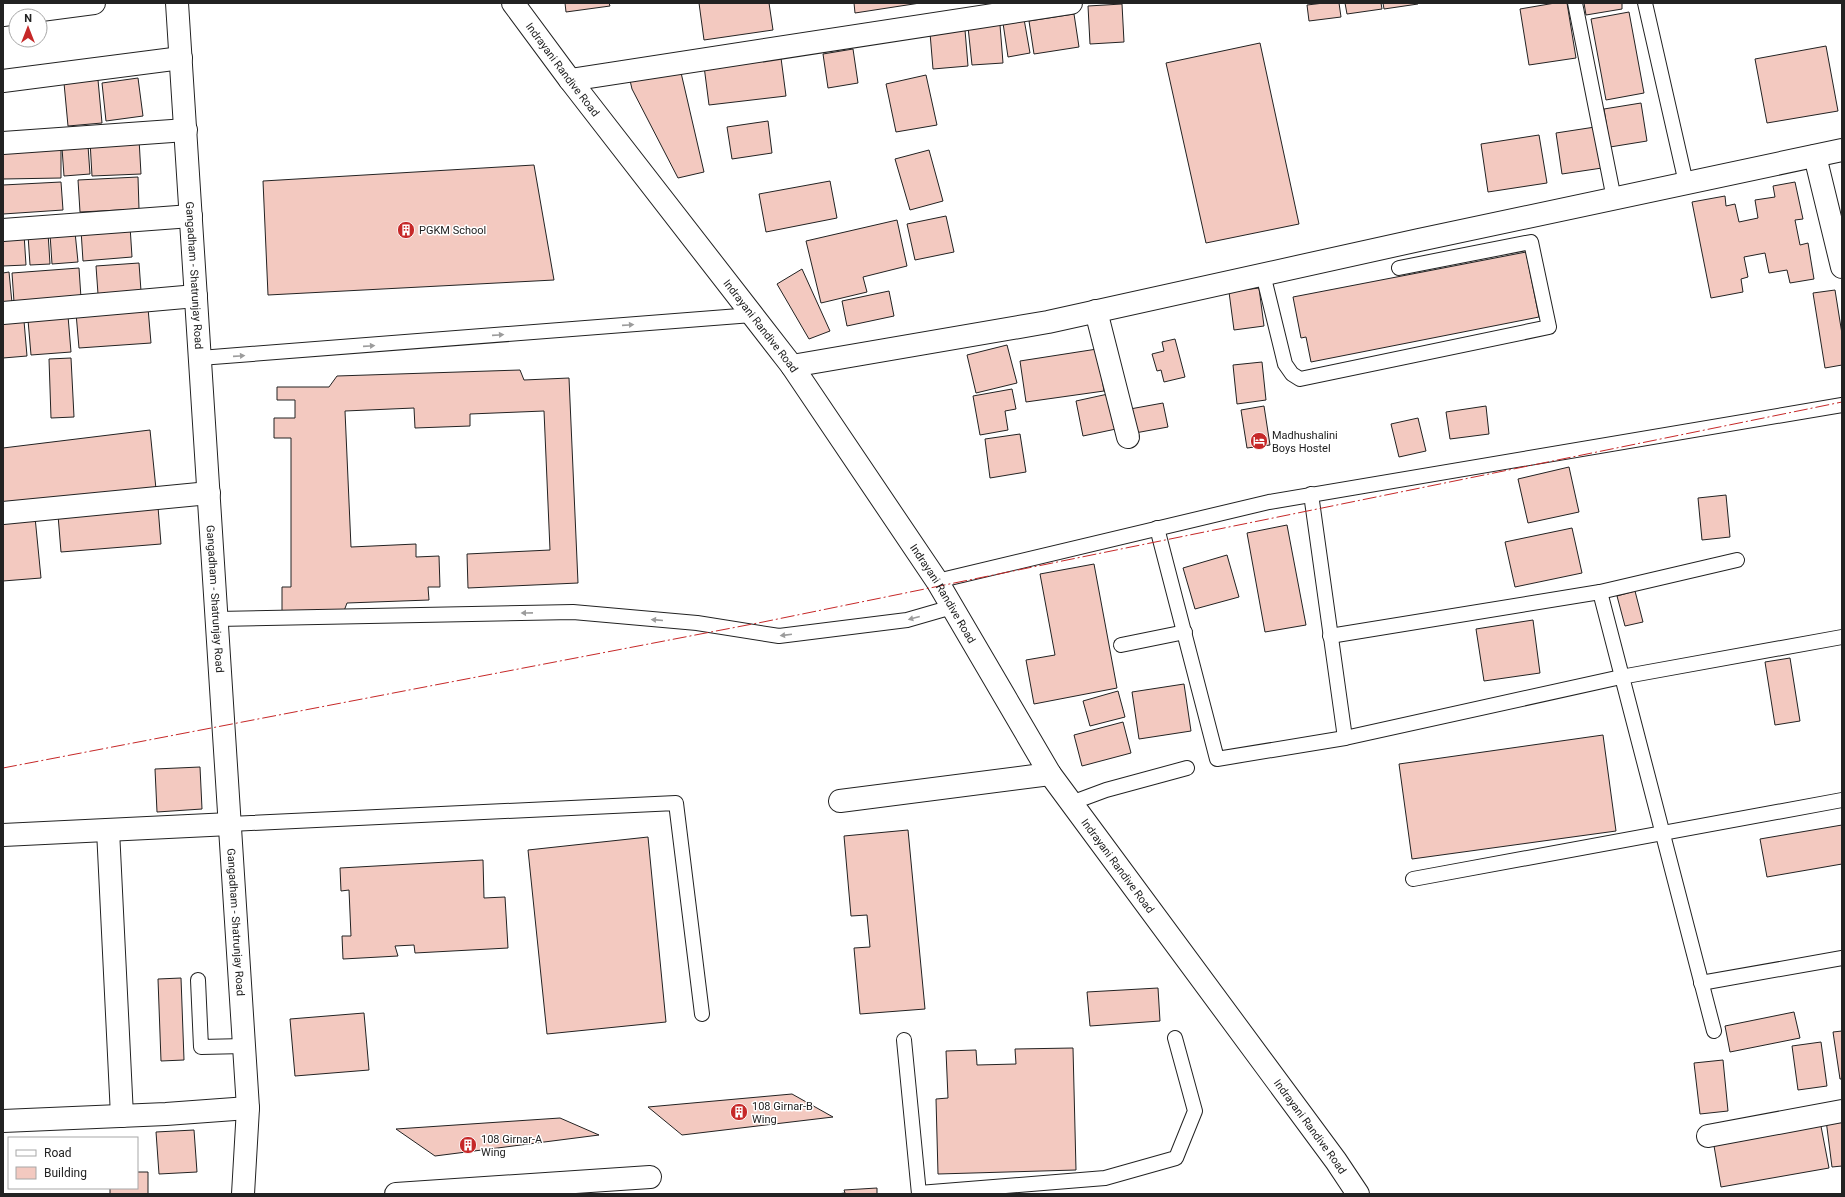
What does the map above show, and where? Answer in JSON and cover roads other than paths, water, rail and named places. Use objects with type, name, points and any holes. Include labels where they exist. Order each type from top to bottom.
[{"type":"street","points":[[3,15],[94,3]]},
{"type":"street","name":"Gangadham - Shatrunjay Road","points":[[178,3],[248,1108],[244,1194]]},
{"type":"street","name":"Indrayani Randive Road","points":[[513,3],[570,80],[792,366],[937,581],[1050,774],[1336,1161],[1358,1194]]},
{"type":"street","points":[[570,80],[1071,3]]},
{"type":"street","points":[[3,81],[181,58]]},
{"type":"street","points":[[3,143],[186,130]]},
{"type":"street","points":[[792,366],[1040,323],[1842,150]]},
{"type":"street","points":[[1815,156],[1842,267]]},
{"type":"street","points":[[3,230],[191,216]]},
{"type":"street","points":[[3,313],[196,296]]},
{"type":"street","points":[[1096,311],[1128,437]]},
{"type":"street","points":[[3,513],[209,493]]},
{"type":"street","points":[[840,801],[1050,774]]},
{"type":"street","points":[[3,835],[230,824]]},
{"type":"street","points":[[108,830],[122,1116]]},
{"type":"street","points":[[3,1121],[122,1116],[248,1108]]},
{"type":"street","points":[[1708,1136],[1842,1111]]},
{"type":"street","points":[[396,1194],[650,1176]]},
{"type":"lane","points":[[1575,3],[1614,199]]},
{"type":"lane","points":[[1645,3],[1686,183]]},
{"type":"lane","points":[[1263,274],[1285,364],[1292,374],[1300,379],[1549,327],[1531,242],[1398,268]]},
{"type":"lane","points":[[200,358],[752,315]]},
{"type":"lane","points":[[937,581],[1269,502],[1842,405]]},
{"type":"lane","points":[[1311,494],[1345,738]]},
{"type":"lane","points":[[1157,528],[1217,759],[1345,738],[1621,677],[1842,637]]},
{"type":"lane","points":[[1330,636],[1600,592],[1737,560]]},
{"type":"lane","points":[[1600,592],[1714,1031]]},
{"type":"lane","points":[[217,619],[573,612],[697,623],[779,636],[907,620],[952,607]]},
{"type":"lane","points":[[1121,645],[1185,632]]},
{"type":"lane","points":[[1071,803],[1106,790],[1187,768]]},
{"type":"lane","points":[[1413,879],[1842,800]]},
{"type":"lane","points":[[230,824],[676,803],[702,1014]]},
{"type":"lane","points":[[1701,983],[1842,958]]},
{"type":"lane","points":[[198,980],[201,1047],[244,1046]]},
{"type":"lane","points":[[904,1040],[919,1194],[1105,1178],[1176,1158],[1195,1111],[1175,1038]]},
{"type":"place","name":"PGKM School","points":[[406,230]]},
{"type":"place","name":"Madhushalini Boys Hostel","points":[[1259,441]]},
{"type":"place","name":"108 Girnar-B Wing","points":[[739,1112]]},
{"type":"place","name":"108 Girnar-A Wing","points":[[468,1145]]}]
